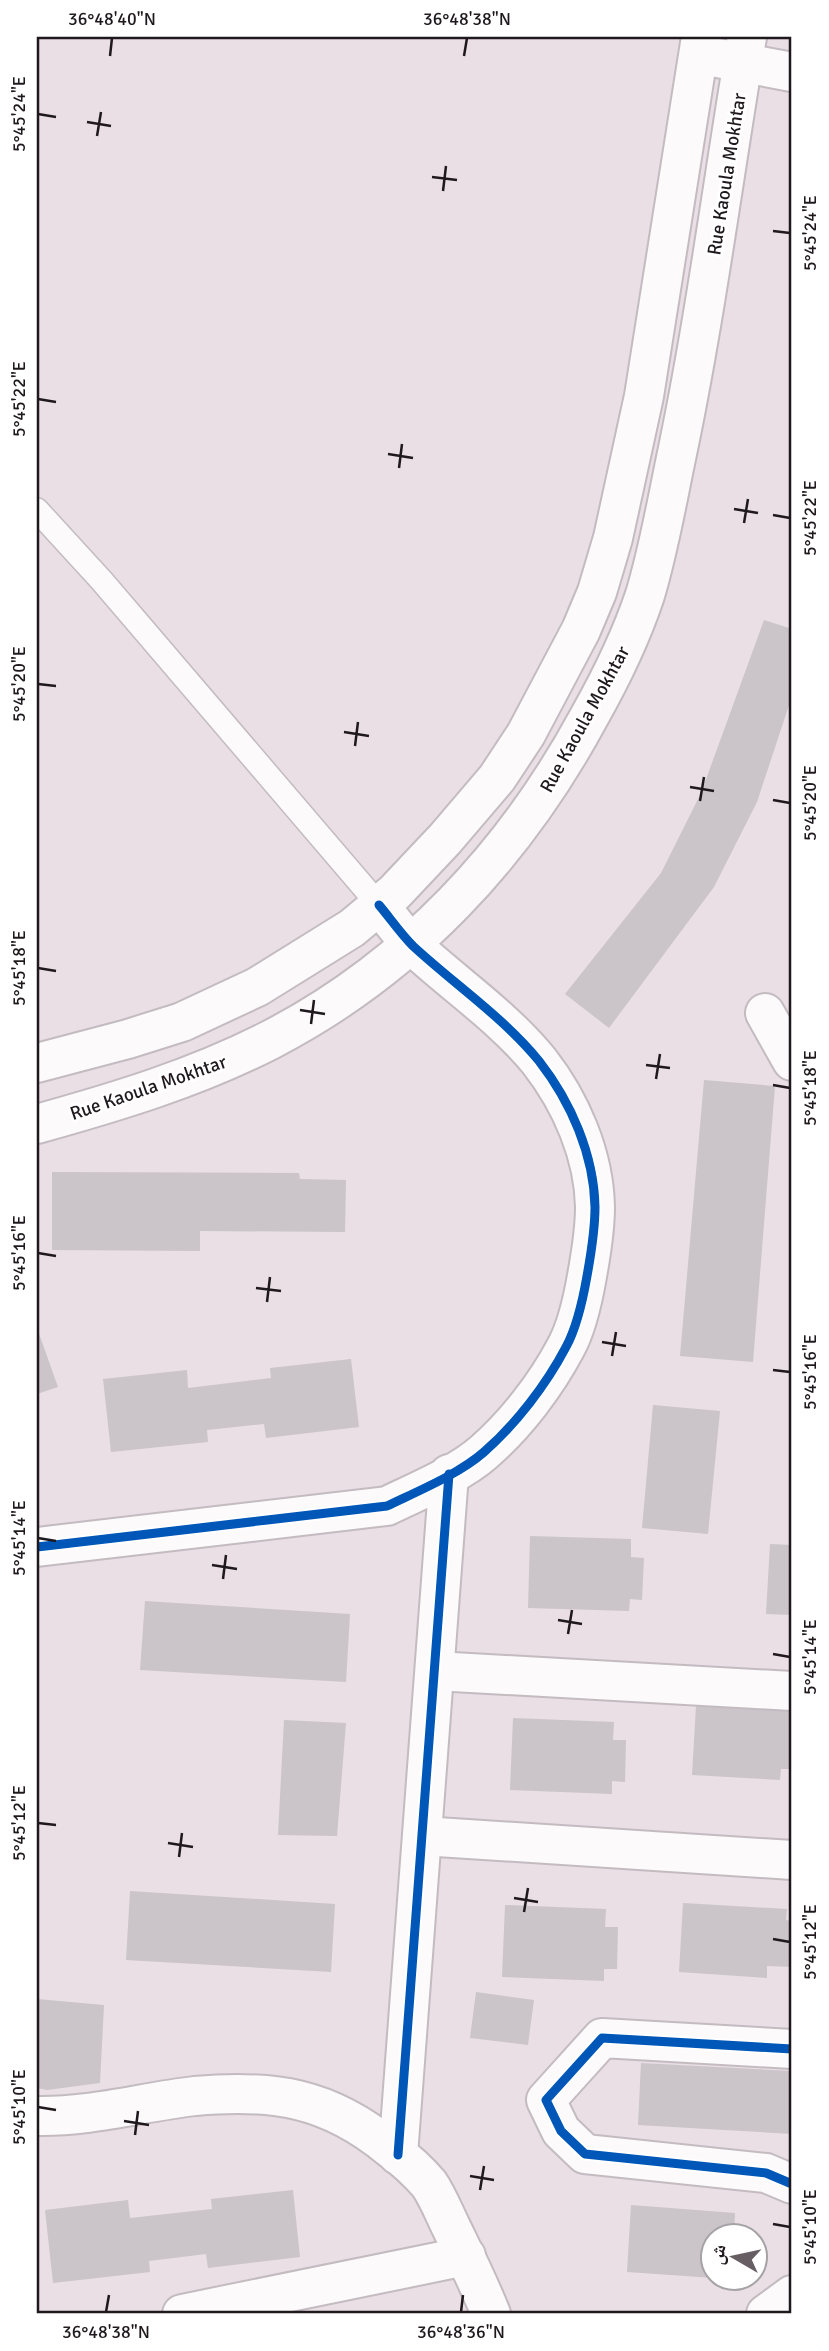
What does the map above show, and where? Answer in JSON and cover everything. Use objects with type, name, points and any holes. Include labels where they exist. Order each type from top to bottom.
[{"type":"street","points":[[37,1063],[182,1022],[257,987],[352,928],[395,892],[497,778],[537,715],[577,639],[597,592],[615,529],[643,396],[700,46],[745,50],[792,72]]},
{"type":"street","name":"Rue Kaoula Mokhtar","points":[[37,1124],[192,1076],[274,1038],[373,976],[411,944],[475,880],[531,813],[575,744],[615,666],[634,624],[653,564],[689,397],[745,50]]},
{"type":"street","points":[[37,1547],[387,1506],[483,1453],[517,1417],[567,1346],[583,1296],[595,1208],[590,1163],[578,1129],[560,1092],[545,1070],[508,1030],[411,944],[380,905]]},
{"type":"street","points":[[765,1013],[792,1061]]},
{"type":"street","points":[[398,2155],[449,1474]]},
{"type":"street","points":[[435,1671],[792,1691]]},
{"type":"street","points":[[422,1836],[792,1860]]},
{"type":"street","points":[[792,2049],[601,2038],[547,2100],[561,2131],[585,2154],[766,2173],[792,2184]]},
{"type":"street","points":[[37,2116],[88,2114],[192,2097],[262,2094],[299,2099],[336,2112],[367,2129],[429,2185],[466,2256],[491,2314]]},
{"type":"street","points":[[182,2314],[466,2256]]},
{"type":"street","points":[[766,2314],[792,2295]]},
{"type":"lane","points":[[37,510],[102,581],[380,905]]},
{"type":"building","points":[[764,620],[792,629],[792,696],[757,802],[714,887],[609,1028],[565,994],[661,873],[701,793]]},
{"type":"building","points":[[704,1080],[775,1086],[753,1362],[680,1356]]},
{"type":"building","points":[[52,1172],[299,1173],[300,1179],[346,1180],[345,1232],[200,1231],[200,1251],[52,1250]]},
{"type":"building","points":[[37,1328],[58,1387],[37,1394]]},
{"type":"building","points":[[351,1359],[359,1427],[266,1438],[264,1424],[207,1430],[208,1442],[111,1452],[103,1379],[187,1370],[188,1388],[271,1378],[270,1368]]},
{"type":"building","points":[[653,1405],[720,1411],[708,1534],[642,1528]]},
{"type":"building","points":[[530,1536],[631,1539],[631,1557],[644,1558],[642,1600],[630,1599],[629,1611],[528,1608]]},
{"type":"building","points":[[770,1544],[792,1545],[792,1615],[766,1614]]},
{"type":"building","points":[[145,1601],[350,1614],[346,1682],[140,1670]]},
{"type":"building","points":[[696,1706],[792,1711],[792,1769],[781,1769],[780,1780],[692,1775]]},
{"type":"building","points":[[513,1718],[614,1722],[613,1740],[626,1740],[625,1782],[612,1781],[612,1794],[510,1790]]},
{"type":"building","points":[[284,1720],[346,1723],[337,1836],[278,1835]]},
{"type":"building","points":[[130,1891],[335,1904],[331,1972],[126,1960]]},
{"type":"building","points":[[683,1903],[787,1909],[786,1920],[792,1921],[792,1967],[767,1966],[767,1978],[679,1972]]},
{"type":"building","points":[[505,1905],[606,1909],[605,1927],[618,1927],[617,1969],[604,1969],[604,1981],[502,1977]]},
{"type":"building","points":[[476,1992],[534,2000],[528,2045],[470,2038]]},
{"type":"building","points":[[37,1999],[104,2005],[100,2083],[47,2090],[37,2088]]},
{"type":"building","points":[[641,2063],[792,2071],[792,2134],[638,2125]]},
{"type":"building","points":[[293,2190],[300,2257],[208,2268],[206,2254],[149,2261],[150,2272],[53,2283],[45,2210],[128,2200],[130,2218],[212,2209],[211,2199]]},
{"type":"building","points":[[631,2205],[735,2213],[735,2222],[700,2222],[700,2277],[627,2272]]},
{"type":"cycle path","points":[[37,1547],[387,1506],[450,1475],[484,1452],[530,1403],[566,1347],[584,1294],[595,1216],[594,1187],[579,1130],[551,1077],[525,1045],[413,946],[379,905]]},
{"type":"cycle path","points":[[398,2155],[449,1474]]},
{"type":"cycle path","points":[[792,2049],[602,2038],[546,2100],[561,2131],[585,2154],[766,2173],[792,2184]]}]
